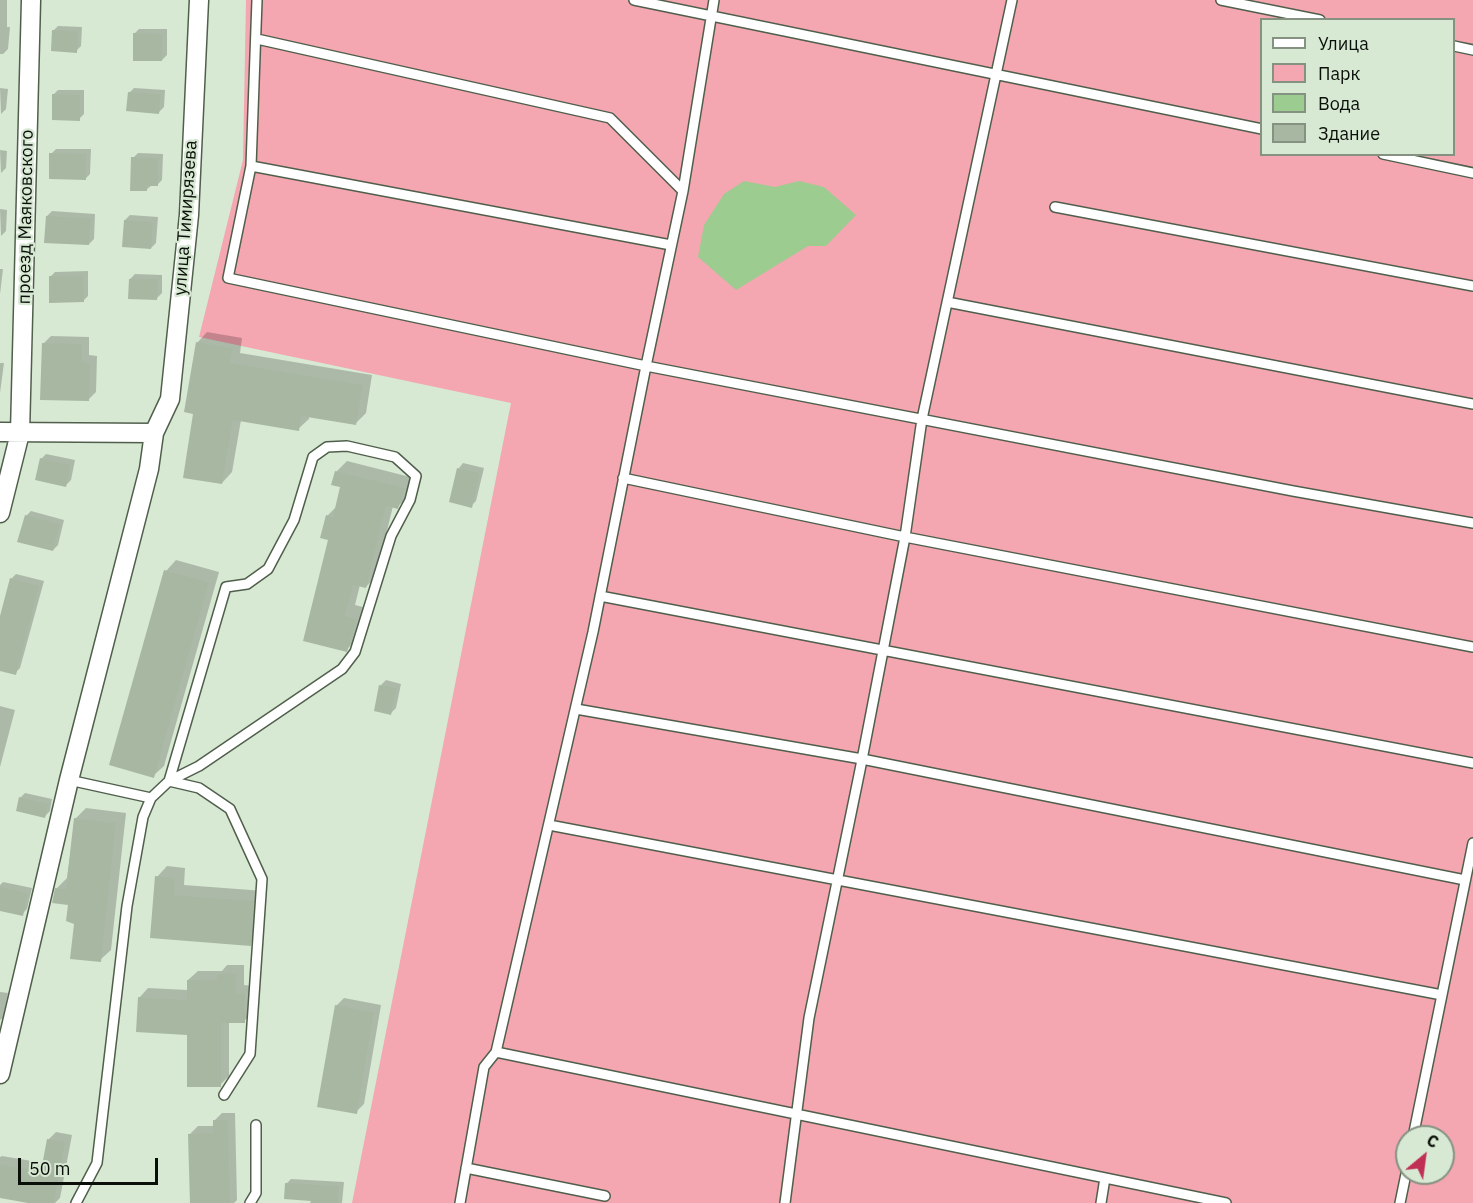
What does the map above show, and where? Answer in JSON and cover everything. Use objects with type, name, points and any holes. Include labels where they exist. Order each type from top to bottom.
[{"type":"street","name":"проезд Маяковского","points":[[20,433],[31,0]]},
{"type":"street","name":"улица Тимирязева","points":[[0,1074],[69,780],[149,469],[154,432],[170,399],[189,215],[199,0]]},
{"type":"street","points":[[0,432],[154,432]]},
{"type":"street","points":[[0,513],[20,433]]},
{"type":"lane","points":[[257,0],[251,166],[228,278],[646,366],[1293,491],[1473,523]]},
{"type":"lane","points":[[634,0],[1260,129]]},
{"type":"lane","points":[[460,1203],[484,1067],[496,1052],[600,596],[683,191],[714,0]]},
{"type":"lane","points":[[785,1203],[808,1018],[905,537],[922,419],[1012,0]]},
{"type":"lane","points":[[1221,0],[1310,18]]},
{"type":"lane","points":[[257,39],[610,118],[683,191]]},
{"type":"lane","points":[[1455,46],[1473,50]]},
{"type":"lane","points":[[1392,156],[1473,173]]},
{"type":"lane","points":[[251,166],[672,245]]},
{"type":"lane","points":[[1055,207],[1473,286]]},
{"type":"lane","points":[[947,302],[1473,404]]},
{"type":"lane","points":[[76,1203],[97,1163],[127,906],[143,817],[151,798],[170,781],[199,766],[342,669],[355,652],[391,536],[410,500],[416,476],[395,458],[347,446],[327,447],[314,457],[294,520],[268,569],[247,584],[226,586],[170,781]]},
{"type":"lane","points":[[623,478],[905,537],[1473,646]]},
{"type":"lane","points":[[600,596],[1473,763]]},
{"type":"lane","points":[[576,709],[862,759],[1465,880]]},
{"type":"lane","points":[[69,780],[151,798]]},
{"type":"lane","points":[[170,781],[199,788],[230,809],[262,879],[250,1054],[224,1095]]},
{"type":"lane","points":[[549,825],[1442,995]]},
{"type":"lane","points":[[1415,1125],[1473,843]]},
{"type":"lane","points":[[496,1052],[1226,1203]]},
{"type":"lane","points":[[250,1203],[256,1193],[256,1125]]},
{"type":"lane","points":[[466,1168],[605,1196]]},
{"type":"lane","points":[[1101,1203],[1105,1178]]},
{"type":"lane","points":[[1400,1203],[1404,1185]]},
{"type":"green space","points":[[246,0],[1473,0],[1473,1203],[352,1203],[511,403],[199,337],[243,160]]},
{"type":"water","points":[[744,181],[775,187],[799,181],[824,187],[856,215],[826,246],[808,246],[736,290],[698,257],[704,225],[724,194]]},
{"type":"building","points":[[52,30],[78,31],[77,53],[51,51]]},
{"type":"building","points":[[133,33],[162,34],[162,61],[133,61]]},
{"type":"building","points":[[128,92],[161,94],[159,114],[126,111]]},
{"type":"building","points":[[52,94],[80,95],[80,121],[52,120]]},
{"type":"building","points":[[49,153],[86,154],[86,180],[49,179]]},
{"type":"building","points":[[131,157],[158,158],[158,186],[147,186],[147,191],[130,191]]},
{"type":"building","points":[[46,216],[91,218],[89,245],[44,243]]},
{"type":"building","points":[[124,220],[153,222],[151,249],[122,247]]},
{"type":"building","points":[[49,276],[83,276],[84,302],[49,303]]},
{"type":"building","points":[[129,279],[158,279],[157,300],[128,299]]},
{"type":"building","points":[[196,342],[233,348],[230,363],[363,385],[356,425],[301,416],[299,431],[233,420],[222,484],[183,478],[193,414],[184,412]]},
{"type":"building","points":[[42,343],[82,344],[82,362],[90,363],[89,401],[40,400]]},
{"type":"building","points":[[40,458],[71,465],[66,487],[35,480]]},
{"type":"building","points":[[457,468],[480,473],[472,508],[449,502]]},
{"type":"building","points":[[335,471],[405,488],[398,509],[386,506],[366,588],[353,585],[345,616],[357,619],[347,652],[303,641],[328,540],[320,538],[326,515],[333,517],[340,487],[331,485]]},
{"type":"building","points":[[25,515],[60,524],[53,551],[17,542]]},
{"type":"building","points":[[164,570],[209,582],[154,778],[109,765]]},
{"type":"building","points":[[10,578],[39,586],[16,675],[0,671],[0,616]]},
{"type":"building","points":[[379,685],[397,688],[391,715],[374,711]]},
{"type":"building","points":[[19,797],[48,804],[45,818],[16,811]]},
{"type":"building","points":[[74,818],[116,823],[101,962],[70,959],[74,924],[66,921],[68,905],[52,903],[55,888],[66,889]]},
{"type":"building","points":[[155,876],[175,878],[174,895],[254,901],[251,946],[150,938]]},
{"type":"building","points":[[0,887],[28,893],[23,916],[0,911]]},
{"type":"building","points":[[236,973],[236,994],[245,994],[245,1023],[221,1023],[221,1087],[187,1087],[187,1035],[136,1032],[138,997],[187,1000],[187,980],[217,980],[217,974]]},
{"type":"building","points":[[335,1005],[374,1012],[357,1114],[317,1107]]},
{"type":"building","points":[[213,1120],[228,1120],[230,1203],[190,1203],[188,1134],[213,1133]]},
{"type":"building","points":[[47,1139],[65,1142],[54,1203],[28,1203],[0,1198],[0,1164],[41,1171]]},
{"type":"building","points":[[285,1183],[339,1186],[338,1203],[310,1203],[311,1201],[284,1199]]}]
